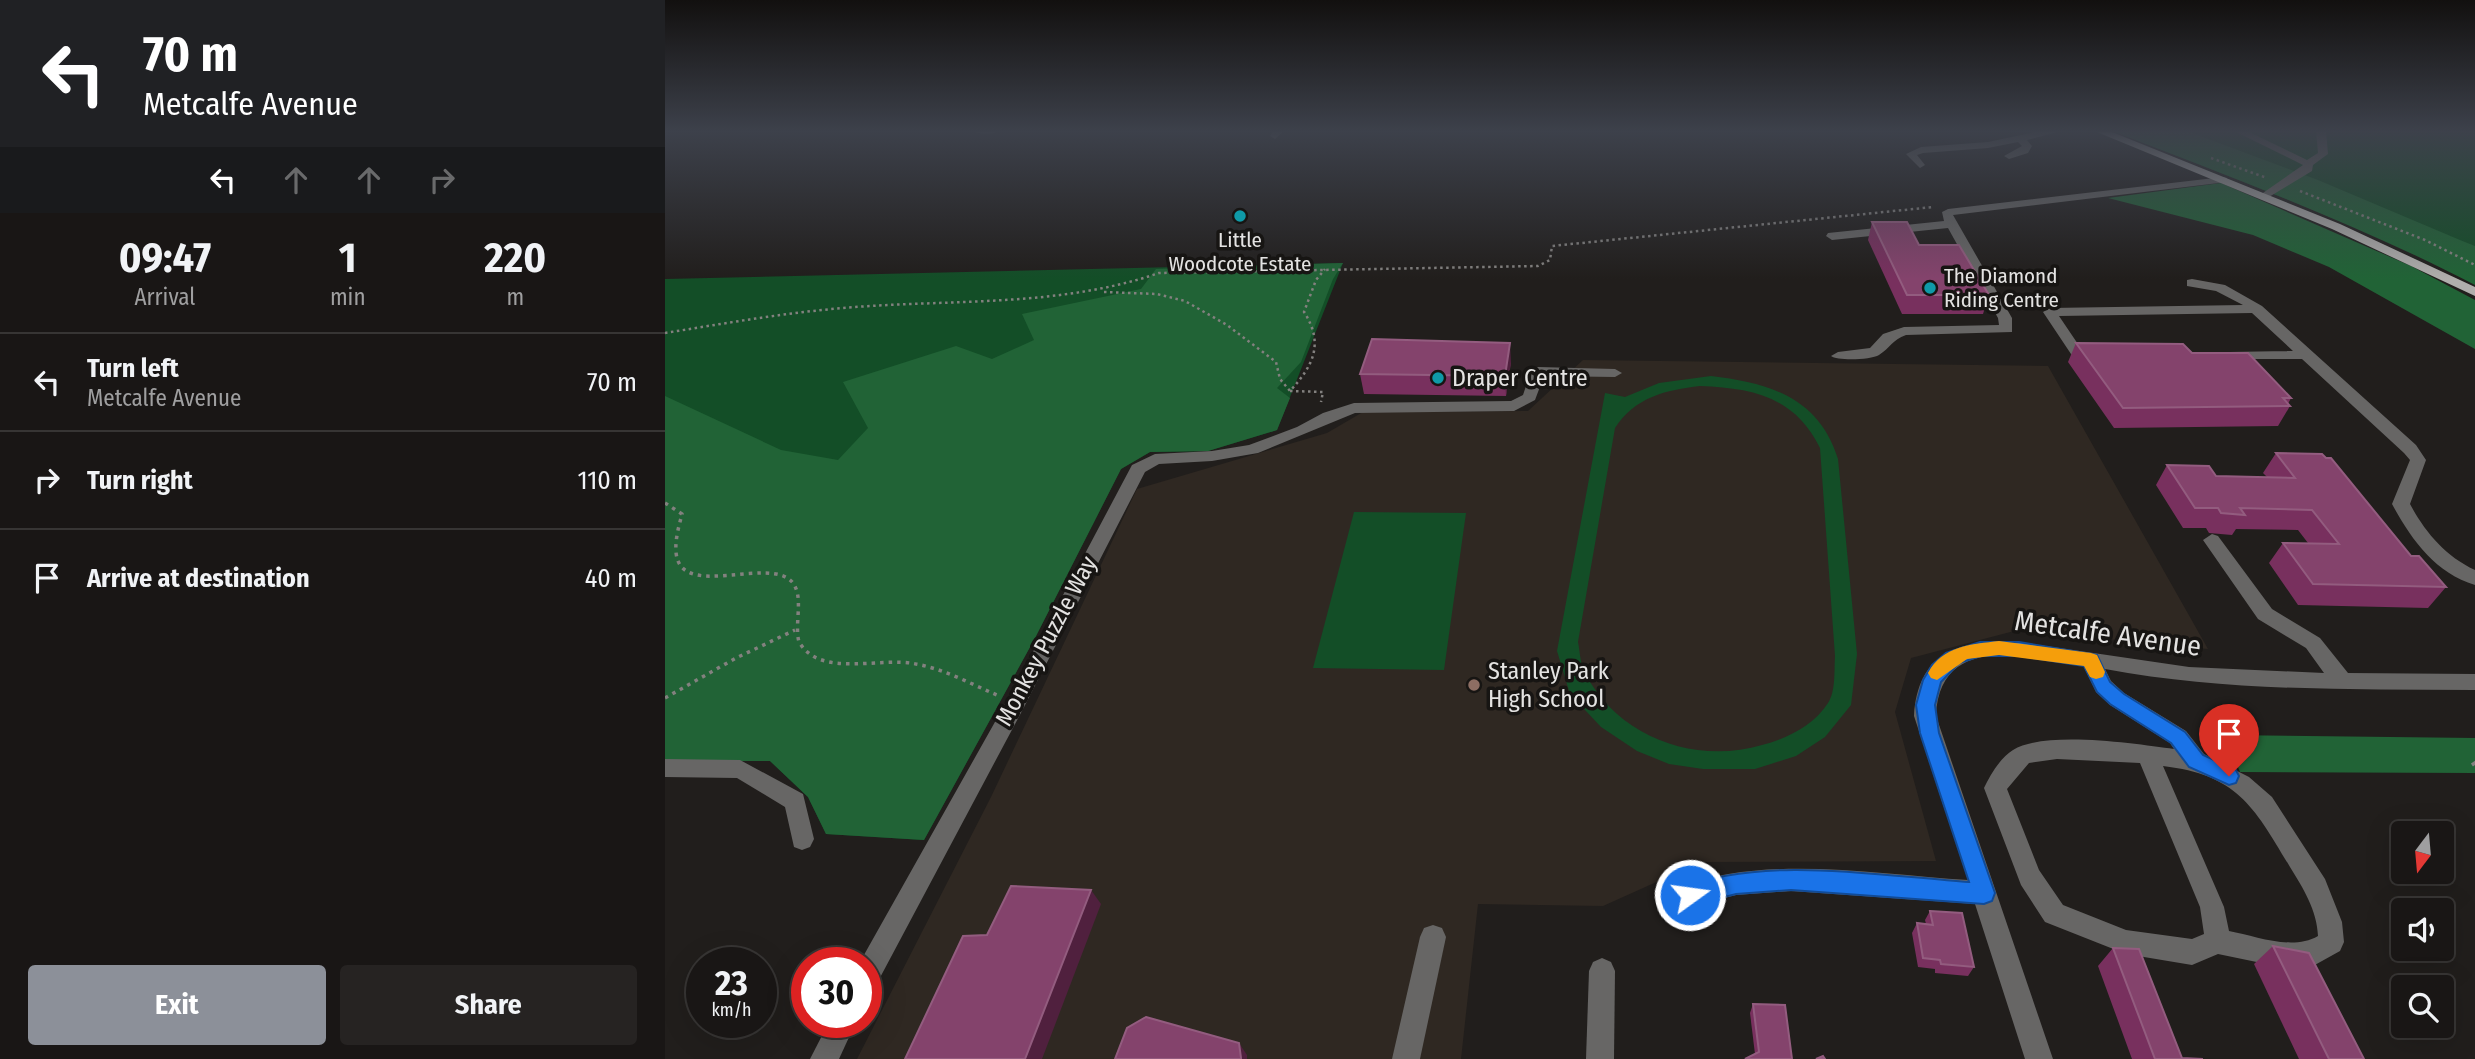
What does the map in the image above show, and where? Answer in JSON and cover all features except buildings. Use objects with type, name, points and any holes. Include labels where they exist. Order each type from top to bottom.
[{"type":"main road","points":[[2223,180],[2428,267],[2475,292]]},
{"type":"street","points":[[2264,197],[2292,179]]},
{"type":"street","points":[[1832,236],[1915,228],[1950,218],[2223,180]]},
{"type":"street","points":[[1838,356],[1874,352],[1888,337],[1904,331],[2007,329],[2005,318],[1965,258],[1950,218]]},
{"type":"street","points":[[1915,228],[1927,242]]},
{"type":"street","points":[[2192,283],[2220,288],[2246,300],[2410,449],[2418,460],[2415,474],[2402,495],[2401,504],[2431,549],[2443,561],[2475,579]]},
{"type":"street","points":[[2107,357],[2080,357],[2050,312],[2257,309]]},
{"type":"street","points":[[2214,356],[2307,355]]},
{"type":"street","name":"Monkey Puzzle Way","points":[[882,949],[1016,703],[1137,469],[1155,459],[1212,456],[1252,449],[1343,410],[1514,407],[1530,397],[1538,371],[1615,373]]},
{"type":"street","points":[[2212,540],[2265,614],[2313,643],[2342,681]]},
{"type":"street","name":"Metcalfe Avenue","points":[[2039,1059],[1927,725],[1925,705],[1932,680],[1952,658],[1980,649],[2019,649],[2187,675],[2342,681],[2475,682]]},
{"type":"street","points":[[2091,660],[2103,687],[2117,699],[2178,737],[2196,761]]},
{"type":"street","points":[[2044,750],[2147,755],[2196,761],[2217,769],[2241,784],[2264,804],[2316,887],[2330,922],[2331,942],[2313,953],[2291,956],[2218,941],[2192,952],[2126,942],[2054,914],[2030,877],[1994,788],[2021,756],[2044,750]]},
{"type":"street","points":[[2147,755],[2212,907],[2218,941]]},
{"type":"street","points":[[665,768],[740,768],[795,801],[802,839]]},
{"type":"street","points":[[1690,895],[1736,884],[1791,880],[1984,893]]},
{"type":"street","points":[[1406,1059],[1433,937]]},
{"type":"street","points":[[1600,1059],[1602,971]]},
{"type":"street","points":[[824,1059],[835,1038]]},
{"type":"path","points":[[2269,179],[2425,240],[2475,265]]},
{"type":"path","points":[[665,333],[813,311],[939,301],[1043,299],[1124,285],[1159,273],[1538,267],[1550,260],[1552,246],[1937,207],[1950,218]]},
{"type":"path","points":[[1290,391],[1301,381],[1315,347],[1313,323],[1304,312],[1316,280],[1325,269]]},
{"type":"path","points":[[1096,291],[1159,294],[1186,301],[1250,341],[1276,362],[1280,379],[1290,391],[1323,392],[1315,423]]},
{"type":"path","points":[[666,504],[682,514],[674,549],[682,568],[700,576],[768,573],[786,577],[799,593],[795,630],[801,647],[810,655],[833,662],[915,663],[1016,703]]},
{"type":"path","points":[[665,698],[736,658],[795,630]]},
{"type":"shaded area","name":"Stanley Park High School","points":[[1583,360],[2048,366],[2208,649],[2018,630],[1911,658],[1895,712],[1936,861],[1701,862],[1603,906],[1478,904],[1461,1059],[857,1059],[868,1038],[882,1038],[882,1010],[991,797],[1137,489],[1327,433],[1363,412],[1528,411]]},
{"type":"green space","points":[[2237,179],[2475,179],[2475,283],[2340,221]]},
{"type":"green space","points":[[2237,179],[2316,179],[2475,246],[2475,285],[2386,242]]},
{"type":"green space","points":[[2221,183],[2411,266],[2475,300],[2475,349],[2329,267],[2253,235],[2108,198]]},
{"type":"green space","points":[[1343,263],[1277,430],[1208,451],[1150,452],[1121,469],[1035,638],[924,840],[826,834],[808,797],[770,761],[665,761],[665,279]]},
{"type":"green space","points":[[1343,263],[1333,279],[1301,362],[1277,388],[1290,398],[1277,430],[1208,451],[1150,452],[1121,469],[1035,638],[924,840],[826,834],[808,797],[770,761],[665,761],[665,396],[781,450],[838,460],[868,428],[843,382],[956,346],[992,359],[1034,340],[1022,314],[1141,289],[1156,269]]},
{"type":"green space","points":[[1711,376],[1772,389],[1805,408],[1818,421],[1830,438],[1838,459],[1857,654],[1851,705],[1825,737],[1796,756],[1755,769],[1703,769],[1669,764],[1637,751],[1601,727],[1570,694],[1557,651],[1605,393],[1625,397],[1659,383]],"holes":[[[1700,386],[1755,393],[1785,406],[1810,431],[1820,448],[1835,656],[1831,698],[1807,725],[1790,735],[1762,745],[1711,751],[1685,748],[1661,740],[1638,729],[1617,714],[1599,695],[1585,673],[1578,642],[1615,428],[1632,409],[1652,397]]]},
{"type":"green space","points":[[1354,512],[1466,513],[1444,670],[1313,668]]},
{"type":"green space","points":[[2225,735],[2475,738],[2475,773],[2240,772]]},
{"type":"slow traffic","points":[[1937,673],[1952,658],[1965,652],[1999,648],[2091,660],[2096,672]]},
{"type":"place","name":"Little Woodcote Estate","points":[[1240,216]]},
{"type":"place","name":"The Diamond Riding Centre","points":[[1930,288]]},
{"type":"place","name":"Draper Centre","points":[[1438,378]]},
{"type":"place","name":"Stanley Park High School","points":[[1474,685]]},
{"type":"route","points":[[1690,895],[1736,884],[1791,880],[1984,893],[1930,733],[1925,705],[1932,680],[1938,671],[1952,658],[1965,652],[1980,649],[2019,649],[2091,660],[2103,687],[2117,699],[2178,737],[2196,761],[2229,776]]}]
